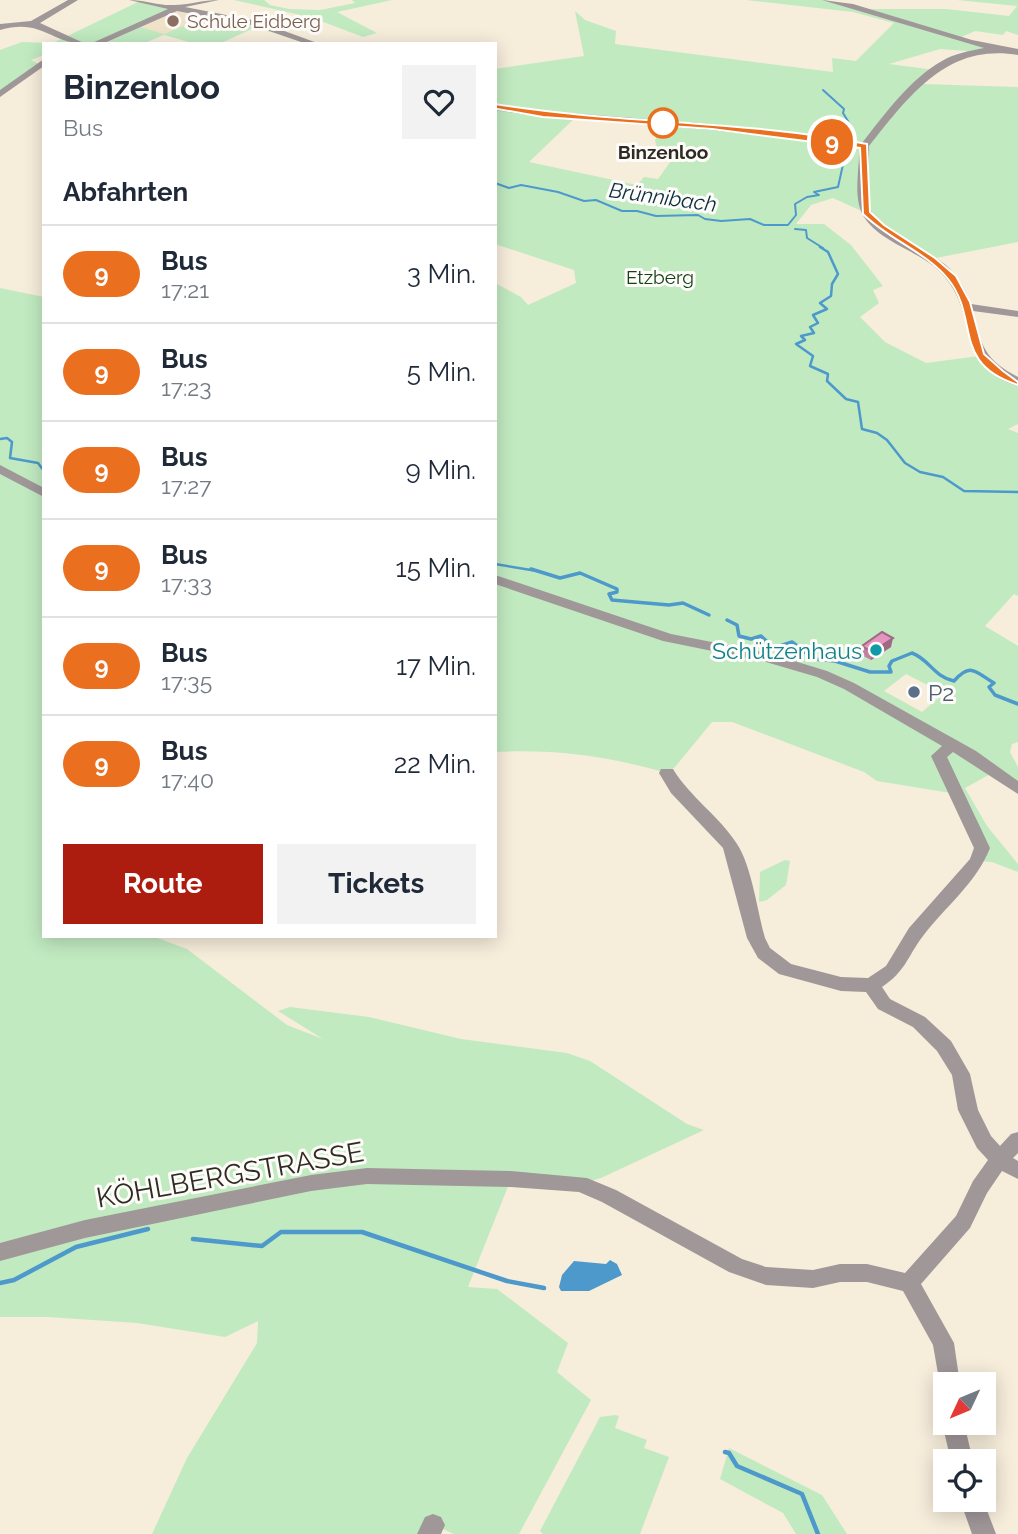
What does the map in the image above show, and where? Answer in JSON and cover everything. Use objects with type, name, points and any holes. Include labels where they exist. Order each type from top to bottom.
[{"type":"street","points":[[2,25],[33,23],[74,0]]},
{"type":"street","points":[[133,0],[254,23],[310,42]]},
{"type":"street","points":[[98,42],[175,8],[215,0]]},
{"type":"street","points":[[826,0],[877,12],[956,40],[1018,52]]},
{"type":"street","points":[[33,23],[77,42]]},
{"type":"street","points":[[993,49],[961,56],[940,65],[877,129],[864,146],[866,212],[880,227],[931,260],[952,278],[966,307],[979,355],[1000,373],[1018,382]]},
{"type":"street","points":[[0,94],[42,63]]},
{"type":"street","points":[[497,107],[543,114],[712,127],[864,146]]},
{"type":"street","points":[[966,307],[1018,314]]},
{"type":"street","points":[[0,469],[42,492]]},
{"type":"street","points":[[497,580],[668,638],[768,658],[822,674],[849,686],[952,745],[1018,789]]},
{"type":"street","points":[[667,773],[677,789],[730,846],[756,937],[764,953],[785,969],[841,984],[871,985],[892,971],[915,933],[977,861],[982,848],[939,756],[952,745]]},
{"type":"street","points":[[871,985],[884,1004],[919,1022],[944,1046],[961,1074],[968,1110],[984,1142],[999,1159],[1018,1171]]},
{"type":"street","points":[[947,1372],[943,1343],[910,1284],[923,1263],[941,1249],[962,1223],[999,1159],[1018,1140]]},
{"type":"street","name":"KÖHLBERGSTRASSE","points":[[0,1252],[85,1229],[311,1183],[367,1176],[511,1179],[580,1184],[609,1196],[736,1266],[766,1276],[814,1279],[840,1273],[867,1273],[910,1284]]},
{"type":"street","points":[[977,1512],[985,1534]]},
{"type":"shaded area","name":"Schule Eidberg","points":[[175,8],[211,15],[164,35],[136,26]]},
{"type":"green space","points":[[234,0],[264,0],[270,5],[289,9],[320,10],[355,3],[352,0],[392,0],[337,12],[377,33],[363,37],[313,18]]},
{"type":"green space","name":"Etzberg","points":[[746,0],[826,0],[865,9],[946,9],[1009,16],[1017,6],[957,0],[1018,0],[1018,35],[1006,31],[1003,35],[975,31],[957,39],[993,49],[981,52],[940,49],[889,64],[935,70],[923,84],[1018,87],[1018,242],[931,259],[880,227],[866,213],[833,198],[811,205],[796,224],[824,224],[851,245],[883,286],[873,290],[879,303],[860,317],[885,342],[926,363],[979,356],[1018,382],[1018,424],[1008,429],[1018,433],[1018,596],[1014,594],[985,626],[1018,646],[1018,742],[1012,744],[1010,752],[1018,767],[1018,789],[994,772],[965,788],[987,826],[1018,864],[1018,872],[992,862],[977,861],[982,848],[957,794],[877,781],[864,772],[732,722],[712,722],[667,773],[582,755],[497,752],[497,284],[521,297],[528,305],[576,283],[574,270],[497,245],[497,69],[584,56],[575,11],[585,20],[616,31],[615,44],[833,72],[832,58],[856,61],[894,23],[853,12]],"holes":[[[576,117],[664,124],[655,140],[658,153],[673,158],[658,179],[644,177],[637,185],[529,162]],[[906,674],[943,693],[922,712],[884,691]]]},
{"type":"green space","points":[[140,1],[175,8],[137,26],[164,34],[211,15],[254,23],[302,42],[256,27],[223,42],[189,42],[164,35],[147,42],[55,42]]},
{"type":"green space","points":[[22,42],[42,43],[42,56],[31,60],[39,64],[0,94],[0,50]]},
{"type":"green space","points":[[0,288],[42,297],[42,938],[157,938],[187,949],[287,1025],[323,1039],[278,1011],[290,1007],[369,1017],[461,1039],[567,1053],[590,1061],[687,1124],[704,1130],[601,1178],[580,1184],[511,1179],[468,1287],[497,1289],[568,1343],[557,1372],[591,1400],[519,1534],[454,1534],[434,1525],[429,1534],[152,1534],[187,1458],[257,1343],[258,1321],[225,1337],[137,1323],[48,1317],[0,1317]]},
{"type":"green space","points":[[785,860],[790,861],[786,885],[767,900],[759,902],[760,872]]},
{"type":"green space","points":[[619,1416],[615,1428],[647,1440],[644,1448],[669,1457],[640,1534],[543,1534],[540,1531],[600,1417]]},
{"type":"green space","points":[[729,1448],[822,1495],[847,1534],[796,1534],[783,1513],[720,1479]]},
{"type":"water","points":[[610,1260],[617,1264],[622,1275],[589,1291],[561,1291],[559,1287],[562,1275],[574,1261],[606,1264]]},
{"type":"building","points":[[882,632],[893,638],[872,652],[862,646]]},
{"type":"waterway","points":[[823,90],[844,109],[843,113],[851,126],[845,129],[843,138]]},
{"type":"waterway","name":"Brünnibach","points":[[497,184],[509,188],[521,185],[558,192],[584,201],[596,200],[622,211],[637,211],[656,216],[698,215],[705,219],[721,221],[750,219],[764,225],[788,225],[796,215],[795,204],[807,197],[819,195],[814,192],[838,187],[844,160]]},
{"type":"waterway","name":"Brünnibach","points":[[795,229],[806,230],[807,238],[823,248]]},
{"type":"waterway","name":"Brünnibach","points":[[820,247],[828,252],[838,274],[832,284],[831,296],[820,303],[827,309],[813,315],[818,323],[810,327],[814,333],[801,336],[805,340],[796,344],[813,356],[810,366],[828,374],[827,381],[846,399],[858,402],[862,429],[877,433],[887,440],[905,463],[920,472],[943,477],[964,491],[1018,492]]},
{"type":"waterway","points":[[0,439],[7,438],[12,442],[10,458],[38,463],[42,468]]},
{"type":"waterway","points":[[497,564],[537,571]]},
{"type":"waterway","points":[[531,569],[560,578],[580,573],[617,589],[617,592],[609,594],[612,600],[669,605],[683,603],[709,615]]},
{"type":"waterway","points":[[727,620],[737,625],[739,636],[751,639],[761,636],[774,648],[792,642],[814,659],[835,661],[870,672],[891,672],[889,666],[892,661],[912,653],[947,679],[954,681],[965,672],[973,671],[994,683],[989,687],[995,695],[1018,704]]},
{"type":"waterway","points":[[0,1283],[14,1280],[76,1247],[148,1229]]},
{"type":"waterway","points":[[193,1239],[262,1246],[281,1232],[362,1232],[507,1281],[544,1288]]},
{"type":"waterway","points":[[725,1452],[729,1453],[737,1466],[802,1494],[818,1534]]},
{"type":"bus line","name":"9","points":[[497,107],[543,114],[712,127],[864,146],[863,203],[866,212],[880,227],[931,260],[952,278],[965,302],[974,345],[979,355],[1000,373],[1018,382]]},
{"type":"place","name":"Schule Eidberg","points":[[173,21]]},
{"type":"place","name":"Binzenloo","points":[[663,123]]},
{"type":"place","name":"Schützenhaus","points":[[876,650]]},
{"type":"place","name":"P2","points":[[914,692]]}]
